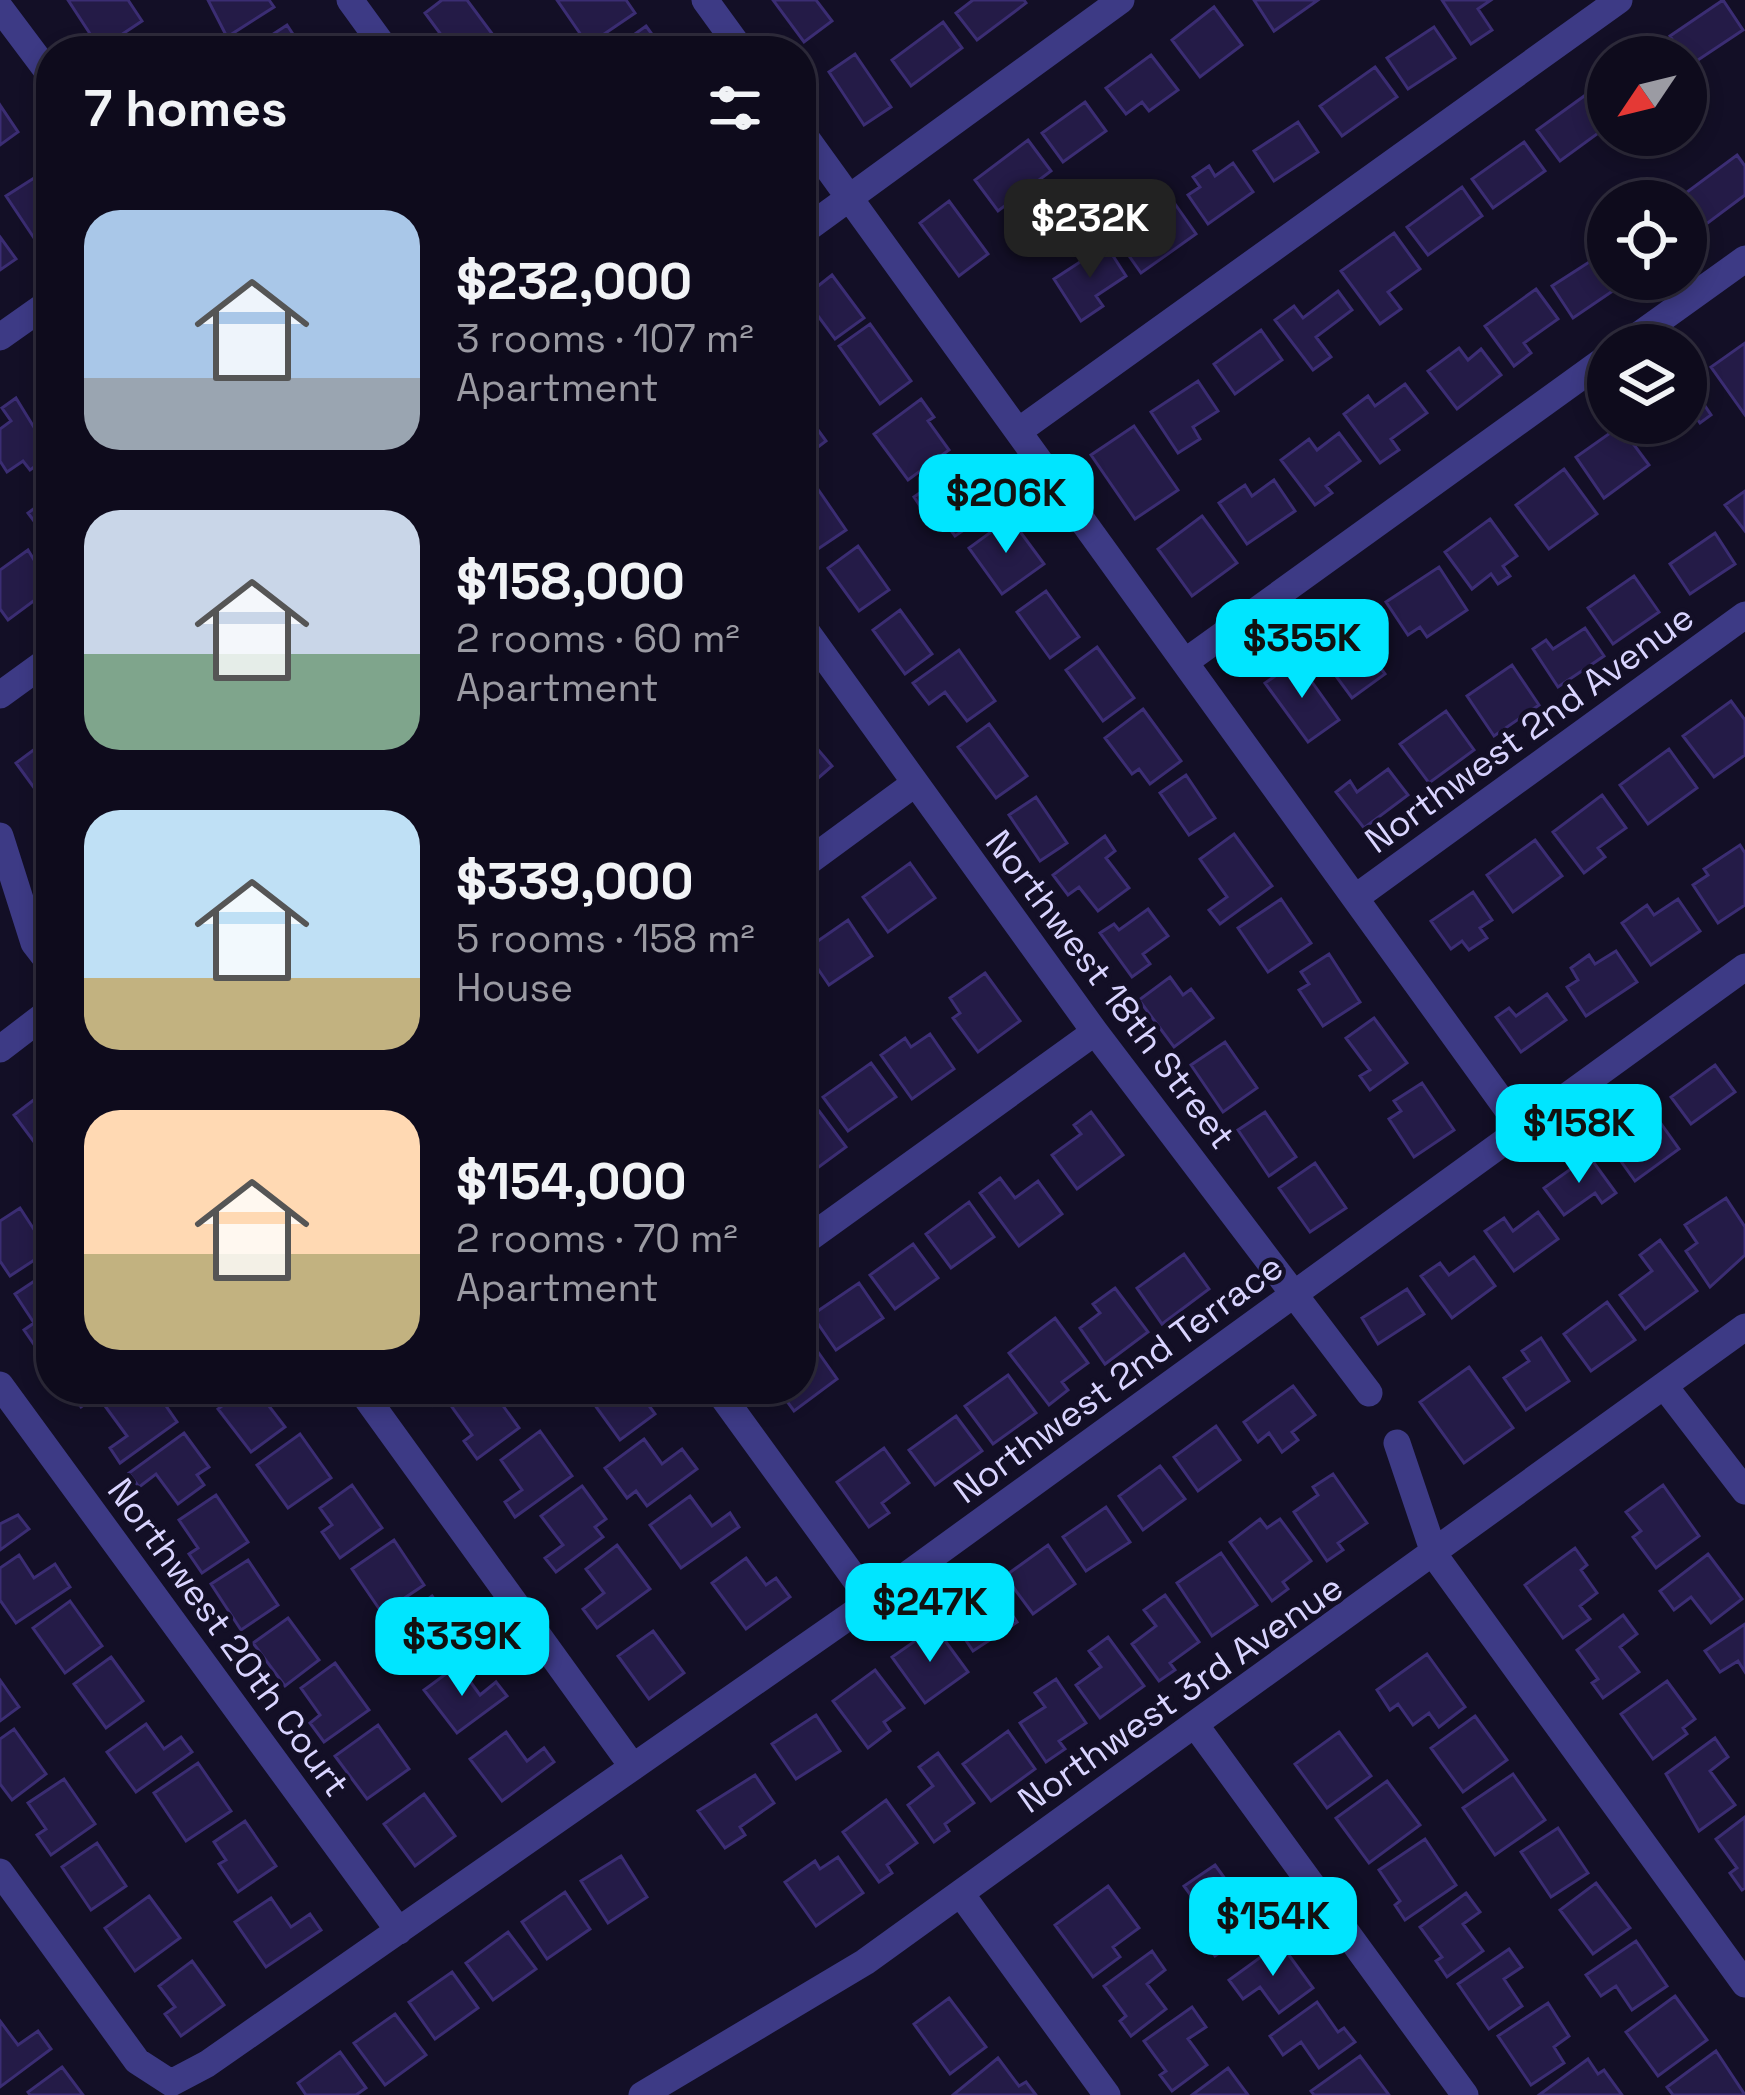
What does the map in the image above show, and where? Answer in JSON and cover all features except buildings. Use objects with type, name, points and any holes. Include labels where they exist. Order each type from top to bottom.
[{"type":"street","points":[[350,0],[376,36]]},
{"type":"street","points":[[705,0],[731,36]]},
{"type":"street","points":[[816,221],[1121,0]]},
{"type":"street","points":[[1019,430],[1618,0]]},
{"type":"street","points":[[0,8],[36,56]]},
{"type":"street","points":[[816,152],[1521,1128]]},
{"type":"street","points":[[1654,324],[1745,259]]},
{"type":"street","points":[[0,337],[36,312]]},
{"type":"street","points":[[1185,662],[1587,372]]},
{"type":"street","name":"Northwest 2nd Avenue","points":[[1354,898],[1745,615]]},
{"type":"street","name":"Northwest 18th Street","points":[[816,645],[1095,1032],[1369,1393]]},
{"type":"street","points":[[0,694],[36,669]]},
{"type":"street","points":[[816,856],[914,784]]},
{"type":"street","points":[[0,836],[36,945]]},
{"type":"street","name":"Northwest 2nd Terrace","points":[[0,1872],[137,2061],[171,2084],[871,1601],[1745,967]]},
{"type":"street","points":[[0,1049],[36,1021]]},
{"type":"street","points":[[816,1233],[1095,1032]]},
{"type":"street","name":"Northwest 3rd Avenue","points":[[642,2095],[808,2001],[1435,1556],[1745,1327]]},
{"type":"street","name":"Northwest 20th Court","points":[[0,1385],[399,1931]]},
{"type":"street","points":[[1665,1387],[1745,1491]]},
{"type":"street","points":[[371,1404],[633,1767]]},
{"type":"street","points":[[728,1404],[871,1601]]},
{"type":"street","points":[[1397,1442],[1435,1556],[1745,1984]]},
{"type":"street","points":[[1196,1726],[1465,2095]]},
{"type":"street","points":[[961,1894],[1107,2095]]}]
